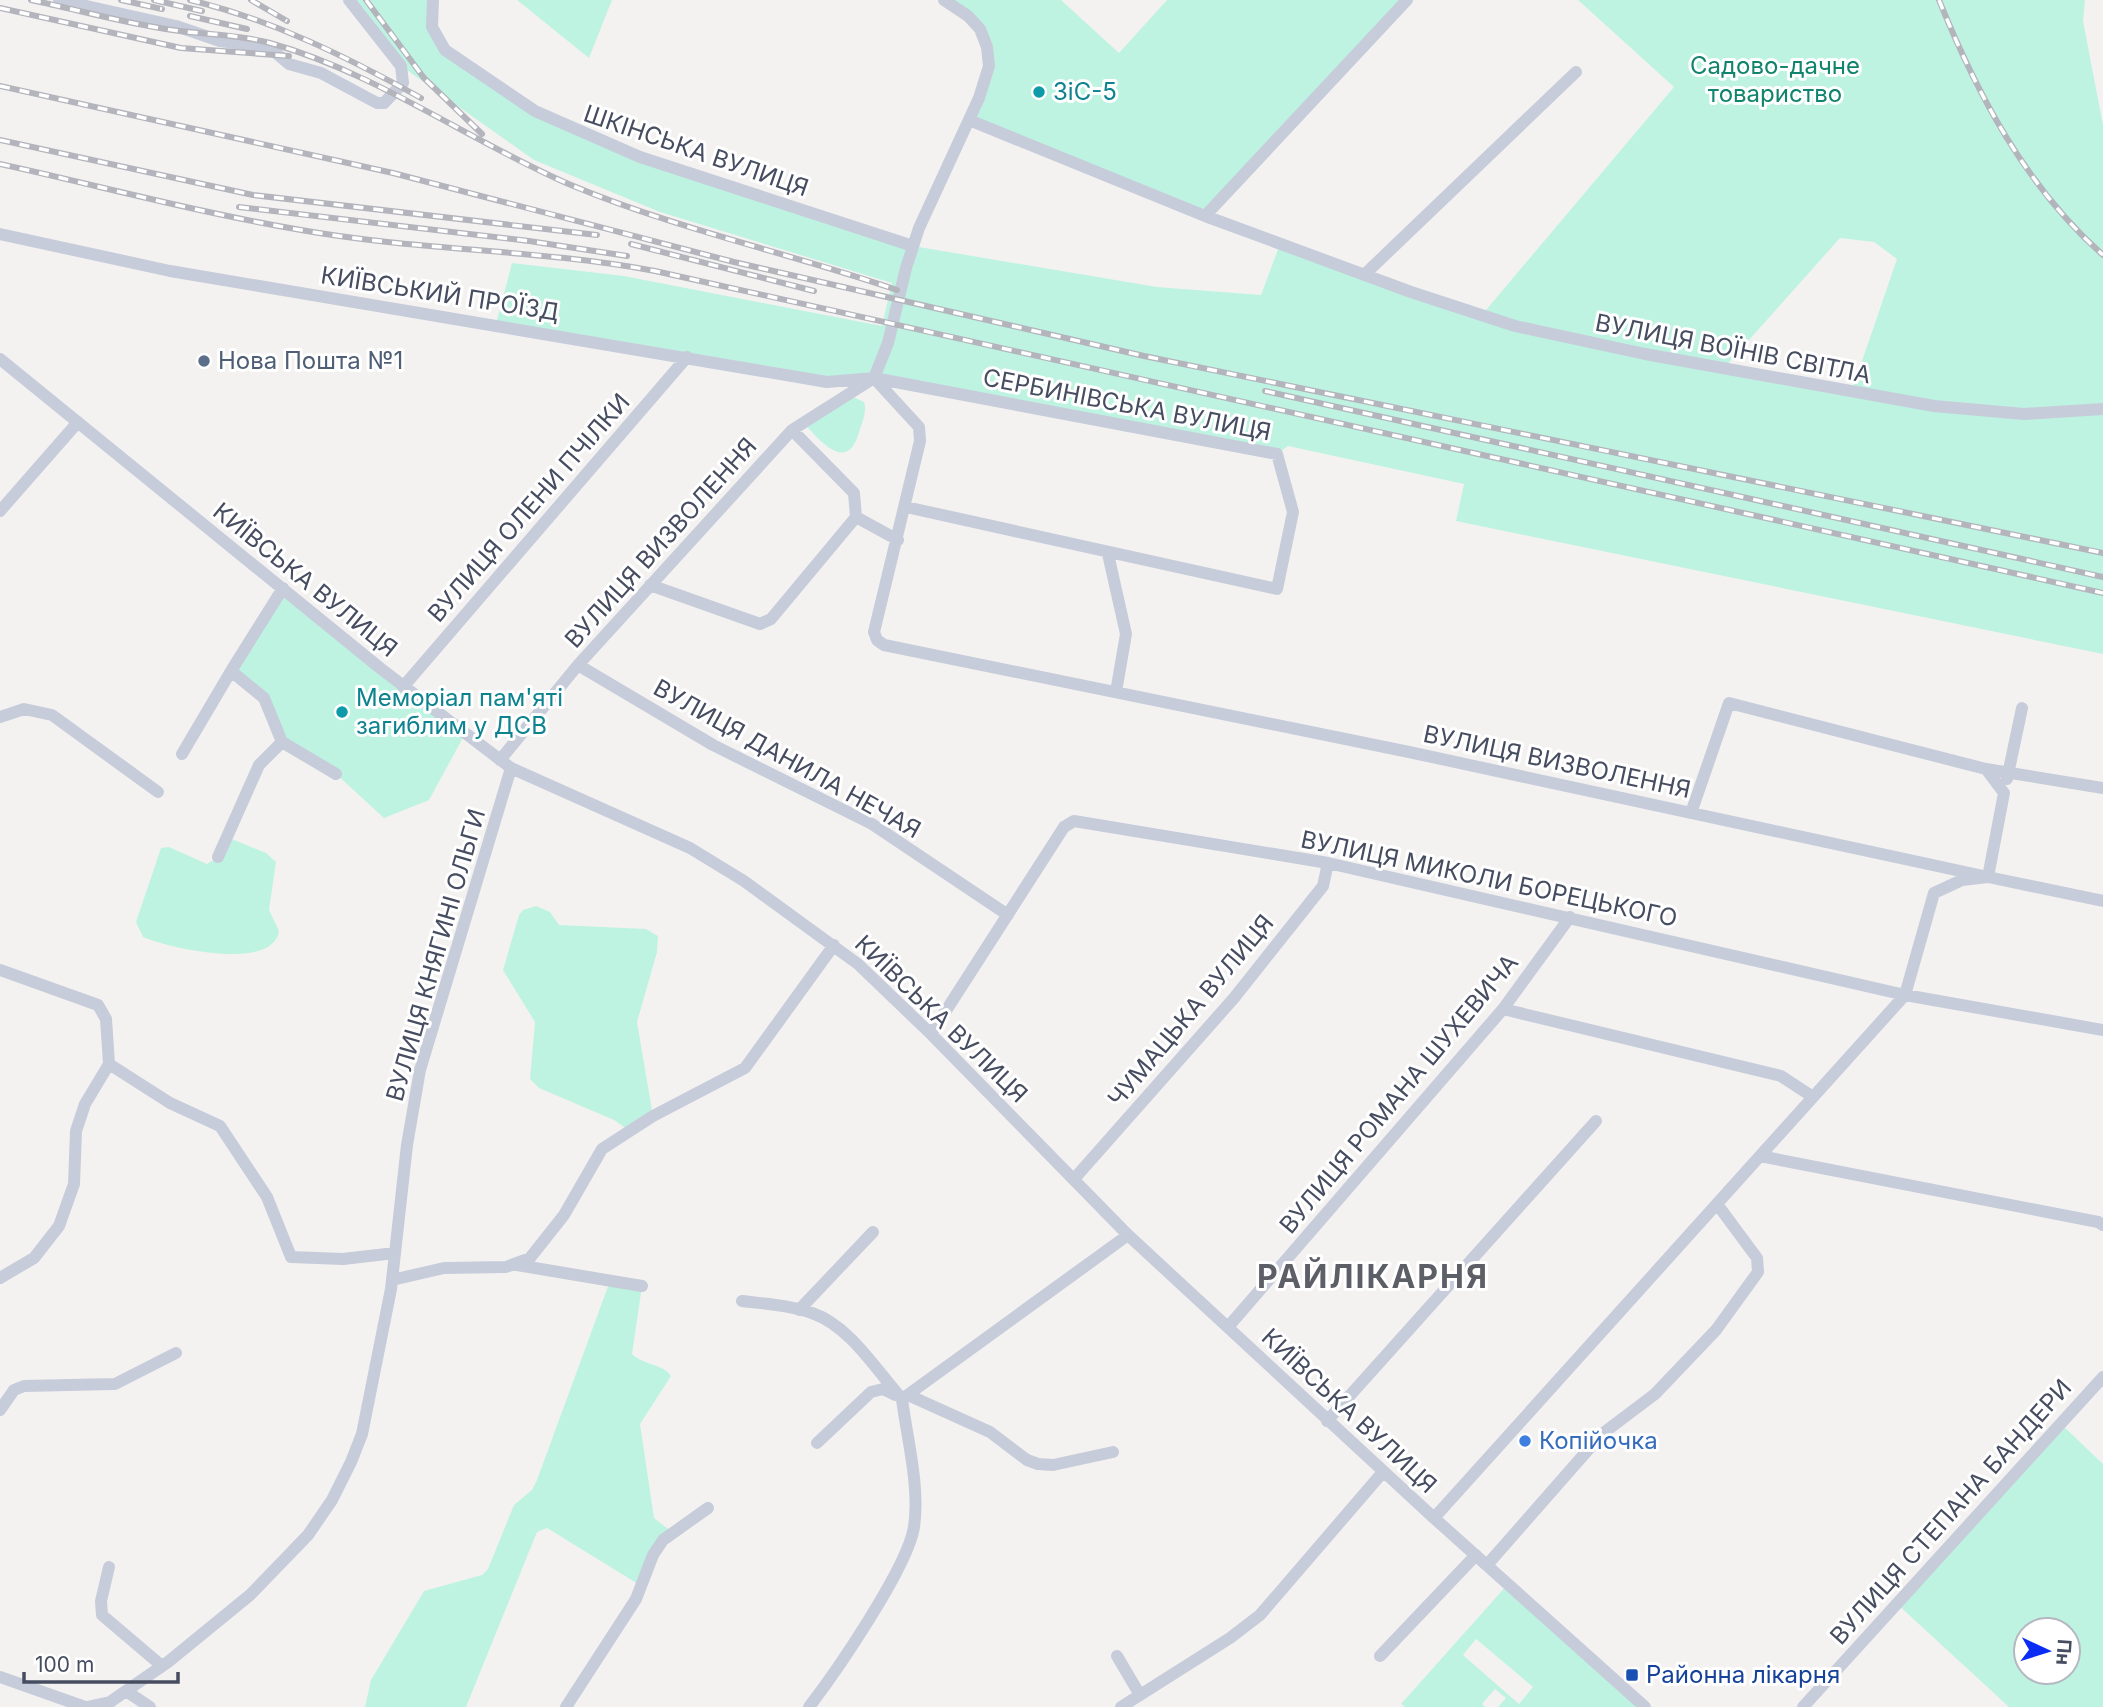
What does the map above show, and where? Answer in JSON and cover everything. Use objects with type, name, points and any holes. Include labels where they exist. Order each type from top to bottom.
[{"type":"street","points":[[59,0],[176,26],[220,41],[270,48],[289,64],[321,73],[377,103],[384,103],[403,83],[401,66],[349,0]]},
{"type":"street","points":[[874,378],[888,343],[913,246],[987,77],[987,47],[976,23],[944,0]]},
{"type":"street","points":[[1205,216],[1407,0]]},
{"type":"street","name":"ШКІНСЬКА ВУЛИЦЯ","points":[[432,4],[432,27],[450,55],[523,105],[569,128],[666,166],[913,246]]},
{"type":"street","points":[[1364,275],[1576,72]]},
{"type":"street","name":"ВУЛИЦЯ ВОЇНІВ СВІТЛА","points":[[969,120],[1205,216],[1364,275],[1515,326],[1864,396],[1934,406],[2024,414],[2103,409]]},
{"type":"street","name":"КИЇВСЬКИЙ ПРОЇЗД","points":[[0,234],[170,271],[827,382],[874,378]]},
{"type":"street","name":"ВУЛИЦЯ ОЛЕНИ ПЧІЛКИ","points":[[403,687],[687,357]]},
{"type":"street","name":"КИЇВСЬКА ВУЛИЦЯ","points":[[0,359],[403,687],[506,764],[690,848],[834,945],[930,1034],[1128,1235],[1383,1472],[1645,1707]]},
{"type":"street","name":"ВУЛИЦЯ ВИЗВОЛЕННЯ","points":[[506,764],[578,666],[792,430],[810,415],[857,391],[874,378],[919,427],[920,440],[906,508],[874,632],[877,640],[884,645],[1988,877]]},
{"type":"street","name":"СЕРБИНІВСЬКА ВУЛИЦЯ","points":[[874,378],[1278,454],[1293,512],[1276,589],[1108,554]]},
{"type":"street","points":[[0,511],[78,422]]},
{"type":"street","points":[[650,585],[760,624],[771,619],[856,517],[854,492],[792,430]]},
{"type":"street","points":[[906,508],[1108,554],[1126,635],[1116,692]]},
{"type":"street","points":[[856,517],[898,540]]},
{"type":"street","points":[[182,754],[283,588]]},
{"type":"street","name":"ВУЛИЦЯ ДАНИЛА НЕЧАЯ","points":[[578,666],[713,745],[872,824],[1008,915]]},
{"type":"street","points":[[231,671],[264,698],[282,742],[336,774]]},
{"type":"street","points":[[1691,813],[1729,703],[1986,769],[2103,788]]},
{"type":"street","points":[[1988,877],[2022,708]]},
{"type":"street","points":[[0,717],[24,709],[52,715],[158,792]]},
{"type":"street","points":[[218,858],[259,765],[282,742]]},
{"type":"street","name":"ВУЛИЦЯ КНЯГИНІ ОЛЬГИ","points":[[0,1677],[54,1702],[86,1707],[110,1702],[162,1666],[250,1595],[308,1535],[332,1500],[362,1434],[392,1280],[407,1145],[420,1070],[506,764]]},
{"type":"street","points":[[1986,769],[2004,793]]},
{"type":"street","name":"ВУЛИЦЯ МИКОЛИ БОРЕЦЬКОГО","points":[[1008,915],[1064,827],[1074,821],[1328,863],[1905,995],[2103,1030]]},
{"type":"street","name":"ЧУМАЦЬКА ВУЛИЦЯ","points":[[1074,1179],[1241,990],[1323,886],[1328,863]]},
{"type":"street","points":[[1434,1518],[1905,995],[1934,893],[1962,880],[1988,877],[2103,901]]},
{"type":"street","points":[[930,1034],[1008,915]]},
{"type":"street","name":"ВУЛИЦЯ РОМАНА ШУХЕВИЧА","points":[[1228,1328],[1503,1009],[1570,917]]},
{"type":"street","points":[[392,1280],[444,1268],[502,1268],[530,1258],[545,1242],[595,1158],[606,1145],[653,1116],[735,1074],[753,1060],[834,945]]},
{"type":"street","points":[[0,970],[98,1005],[106,1019],[109,1064],[85,1104],[76,1131],[74,1184],[59,1226],[34,1258],[0,1278]]},
{"type":"street","points":[[1503,1009],[1781,1076],[1813,1097]]},
{"type":"street","points":[[109,1064],[170,1103],[220,1126],[267,1197],[291,1257],[343,1259],[395,1253]]},
{"type":"street","points":[[1327,1420],[1596,1121]]},
{"type":"street","points":[[1760,1156],[2103,1225]]},
{"type":"street","points":[[1486,1565],[1602,1434],[1655,1394],[1716,1330],[1758,1272],[1757,1258],[1717,1203]]},
{"type":"street","points":[[799,1310],[873,1232]]},
{"type":"street","points":[[905,1397],[1128,1235]]},
{"type":"street","points":[[516,1265],[642,1286]]},
{"type":"street","points":[[742,1301],[819,1315],[843,1332],[905,1397],[915,1503],[911,1543],[847,1653],[808,1707]]},
{"type":"street","points":[[0,1410],[14,1390],[23,1386],[115,1384],[176,1353]]},
{"type":"street","name":"ВУЛИЦЯ СТЕПАНА БАНДЕРИ","points":[[1803,1707],[2103,1377]]},
{"type":"street","points":[[817,1443],[871,1392],[883,1389],[990,1432],[1027,1460],[1038,1464],[1053,1465],[1113,1452]]},
{"type":"street","points":[[1121,1707],[1230,1638],[1260,1615],[1383,1472]]},
{"type":"street","points":[[566,1707],[636,1599],[653,1555],[663,1541],[708,1508]]},
{"type":"street","points":[[1380,1656],[1476,1556]]},
{"type":"street","points":[[108,1567],[101,1601],[102,1615],[162,1666]]},
{"type":"street","points":[[1117,1656],[1140,1695]]},
{"type":"street","points":[[126,1691],[150,1707]]},
{"type":"green space","name":"Садово-дачне товариство","points":[[349,0],[437,0],[431,9],[440,43],[569,128],[913,246],[1157,287],[1261,295],[1280,244],[1481,316],[1674,87],[1578,0],[2085,0],[2083,21],[2103,125],[2103,654],[1456,521],[1464,484],[1288,446],[1277,454],[874,378],[852,382],[496,324],[512,263],[624,276],[882,326],[892,283],[660,212],[534,160],[401,66]],"holes":[[[1840,238],[1874,242],[1897,259],[1851,393],[1724,368]]]},
{"type":"green space","points":[[517,0],[612,0],[589,58]]},
{"type":"green space","points":[[944,0],[1061,0],[1119,53],[1167,0],[1407,0],[1205,216],[969,120],[983,88],[984,37]]},
{"type":"green space","points":[[849,395],[864,402],[865,412],[855,443],[848,450],[841,452],[825,445],[802,421]]},
{"type":"green space","points":[[283,588],[465,734],[429,800],[384,818],[336,774],[282,742],[267,703],[231,671]]},
{"type":"green space","points":[[227,837],[266,853],[276,862],[269,910],[279,931],[272,943],[259,951],[218,953],[195,951],[143,937],[136,922],[161,848],[169,847],[207,864],[218,857]]},
{"type":"green space","points":[[536,906],[550,912],[559,925],[646,929],[658,936],[657,952],[637,1022],[653,1116],[630,1131],[614,1120],[539,1088],[530,1079],[535,1022],[503,970],[519,915],[523,910]]},
{"type":"green space","points":[[610,1281],[642,1286],[632,1354],[664,1369],[671,1376],[640,1424],[654,1518],[672,1532],[663,1541],[643,1587],[547,1528],[537,1532],[466,1707],[365,1707],[371,1680],[424,1591],[482,1575],[488,1569],[514,1505],[532,1490],[537,1480]]},
{"type":"green space","points":[[2060,1423],[2103,1464],[2103,1707],[2009,1707],[1895,1602]]},
{"type":"green space","points":[[1508,1584],[1645,1707],[1498,1707],[1506,1698],[1495,1689],[1482,1704],[1485,1707],[1405,1707],[1401,1704]],"holes":[[[1476,1639],[1533,1687],[1519,1704],[1463,1655]]]},
{"type":"railway","points":[[31,0],[144,25],[256,40],[309,56],[385,90],[533,167],[611,201],[897,290]]},
{"type":"railway","points":[[121,0],[162,9]]},
{"type":"railway","points":[[154,0],[202,11]]},
{"type":"railway","points":[[190,0],[251,18],[309,41],[421,98]]},
{"type":"railway","points":[[251,0],[287,21]]},
{"type":"railway","points":[[366,0],[424,78],[482,134]]},
{"type":"railway","points":[[1939,0],[1970,70],[2006,137],[2050,200],[2103,255]]},
{"type":"railway","points":[[0,8],[181,48],[289,56]]},
{"type":"railway","points":[[190,16],[247,29]]},
{"type":"railway","points":[[0,86],[393,173],[734,262],[1144,356],[2103,553]]},
{"type":"railway","points":[[0,140],[253,195],[597,235]]},
{"type":"railway","points":[[0,164],[301,230],[390,242],[567,258],[655,271],[2103,593]]},
{"type":"railway","points":[[239,207],[529,241],[627,256]]},
{"type":"railway","points":[[631,244],[814,291]]},
{"type":"railway","points":[[1265,391],[2103,577]]},
{"type":"place","name":"ЗіС-5","points":[[1039,92]]},
{"type":"place","name":"Нова Пошта №1","points":[[204,361]]},
{"type":"place","name":"Меморіал пам'яті загиблим у ДСВ","points":[[342,712]]},
{"type":"place","name":"Копійочка","points":[[1525,1441]]},
{"type":"place","name":"Районна лікарня","points":[[1632,1675]]},
{"type":"district","name":"РАЙЛІКАРНЯ","points":[[1373,1277]]}]
